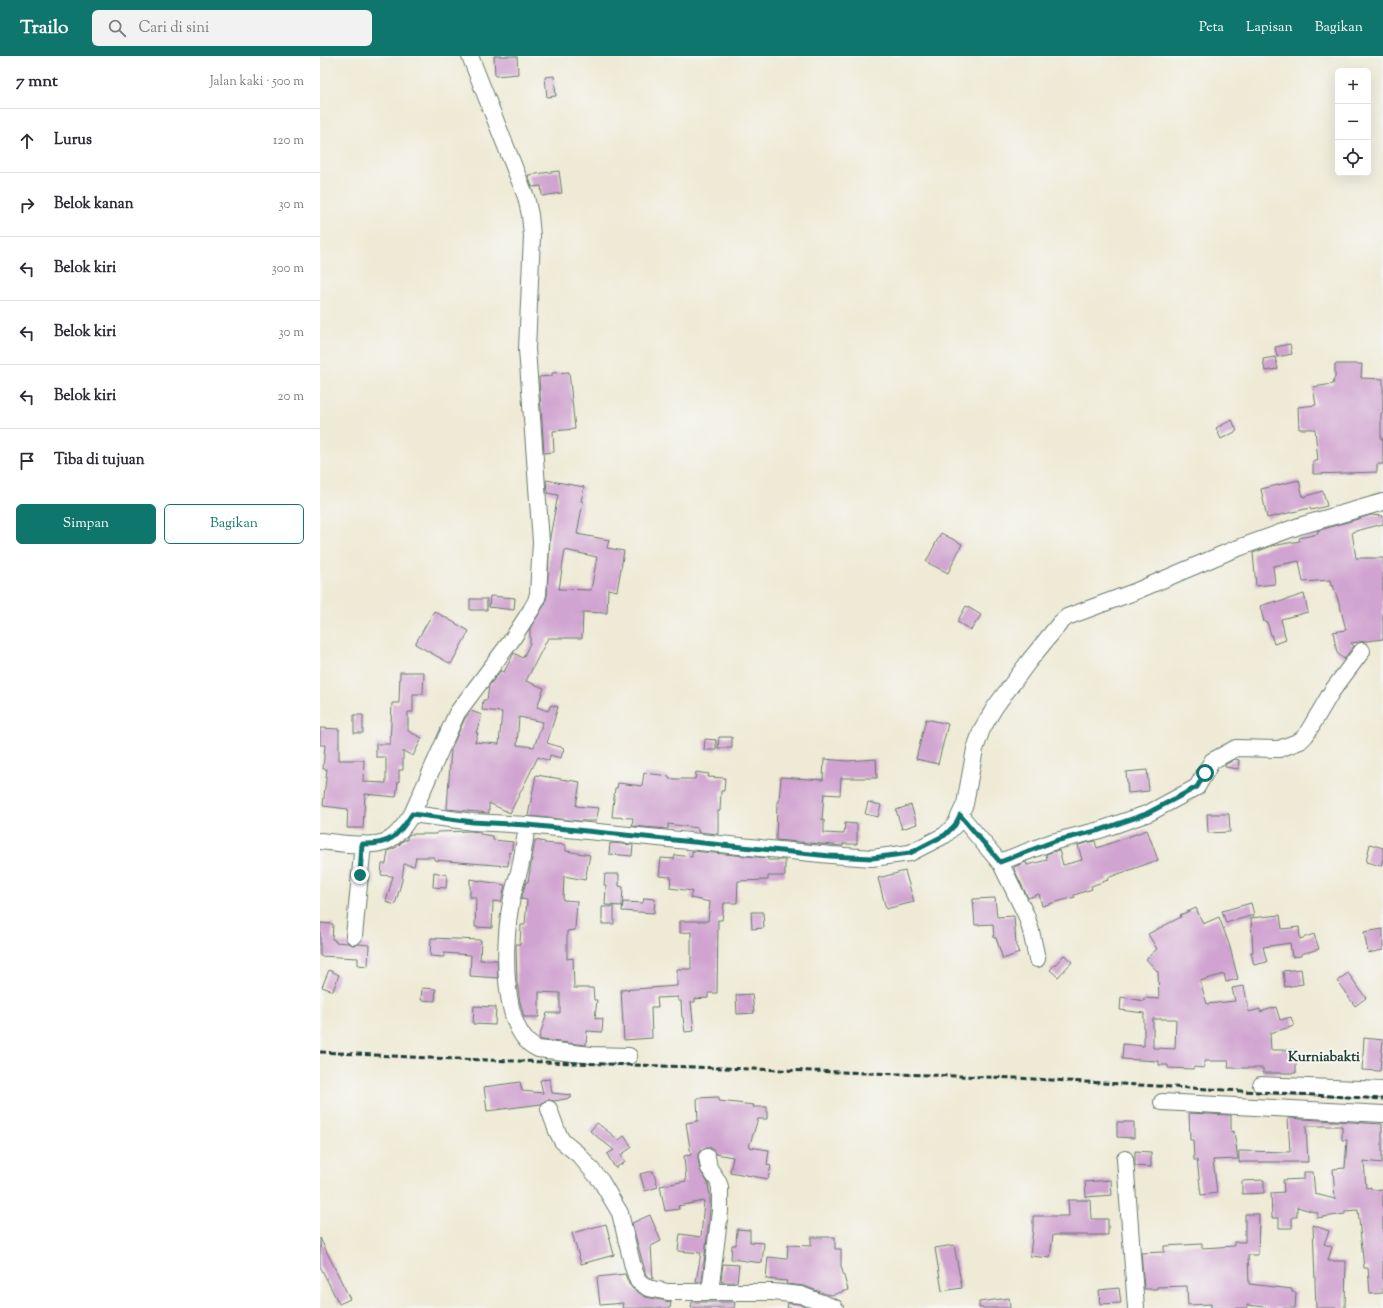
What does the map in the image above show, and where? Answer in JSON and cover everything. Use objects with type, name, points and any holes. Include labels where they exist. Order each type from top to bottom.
[{"type":"street","points":[[320,841],[376,844],[388,841],[405,825],[412,814],[457,713],[511,641],[536,601],[541,552],[537,473],[527,349],[532,236],[530,215],[526,197],[470,56]]},
{"type":"street","points":[[412,814],[473,822],[528,825],[830,856],[872,858],[910,853],[945,835],[955,825],[966,797],[975,749],[982,729],[995,707],[1029,661],[1060,623],[1067,617],[1134,592],[1230,551],[1292,528],[1383,502]]},
{"type":"street","points":[[1000,862],[1052,842],[1100,830],[1152,812],[1197,787],[1212,761],[1236,748],[1276,750],[1300,741],[1306,735],[1332,691],[1362,651]]},
{"type":"street","points":[[960,815],[1000,862],[1026,915],[1037,960]]},
{"type":"street","points":[[528,825],[520,866],[510,904],[506,948],[507,990],[517,1027],[525,1040],[531,1046],[538,1049],[591,1055],[629,1056]]},
{"type":"street","points":[[354,936],[362,844]]},
{"type":"street","points":[[1261,1085],[1383,1090]]},
{"type":"street","points":[[1162,1102],[1383,1114]]},
{"type":"street","points":[[548,1109],[562,1141],[579,1155],[600,1181],[620,1213],[633,1267],[638,1281],[648,1288],[668,1292],[772,1292],[801,1295],[835,1308]]},
{"type":"street","points":[[707,1158],[709,1168],[718,1181],[720,1188],[720,1211],[710,1292]]},
{"type":"street","points":[[1125,1159],[1136,1308]]},
{"type":"building","points":[[494,56],[517,56],[518,74],[495,76]]},
{"type":"building","points":[[554,76],[556,96],[547,97],[545,77]]},
{"type":"building","points":[[559,171],[562,193],[542,196],[541,186],[532,187],[528,175]]},
{"type":"building","points":[[1290,344],[1292,354],[1277,357],[1275,347]]},
{"type":"building","points":[[1275,357],[1278,369],[1265,371],[1263,359]]},
{"type":"building","points":[[1335,364],[1362,364],[1361,378],[1383,379],[1381,439],[1383,439],[1383,464],[1377,464],[1377,472],[1313,474],[1313,461],[1318,461],[1315,429],[1299,429],[1298,407],[1316,405],[1313,387],[1333,384],[1335,378]]},
{"type":"building","points":[[569,372],[575,429],[553,431],[554,452],[544,453],[539,377],[552,376],[552,373]]},
{"type":"building","points":[[1232,420],[1237,431],[1221,439],[1216,428]]},
{"type":"building","points":[[546,480],[584,487],[581,501],[583,502],[577,534],[609,540],[607,548],[624,551],[617,591],[608,589],[607,613],[583,612],[582,638],[548,638],[526,681],[544,688],[537,707],[548,711],[551,705],[558,707],[547,743],[564,748],[561,758],[550,755],[549,761],[538,757],[510,813],[489,803],[489,813],[447,809],[451,749],[465,718],[471,711],[482,715],[476,733],[478,733],[475,742],[499,744],[502,712],[482,710],[483,700],[487,700],[489,686],[500,671],[504,672],[514,653],[523,658],[530,643],[530,628],[545,604],[547,595],[550,537],[558,495],[547,493]],"holes":[[[565,550],[597,557],[591,590],[559,589]],[[519,717],[543,722],[534,747],[517,745]]]},
{"type":"building","points":[[1299,480],[1303,497],[1323,491],[1327,506],[1311,510],[1310,508],[1267,518],[1261,489]]},
{"type":"building","points":[[1371,515],[1383,516],[1383,524],[1352,532],[1356,558],[1383,558],[1383,639],[1351,643],[1354,646],[1344,659],[1337,653],[1333,632],[1346,630],[1340,606],[1333,585],[1331,586],[1330,580],[1303,582],[1299,561],[1273,566],[1275,584],[1256,586],[1253,553],[1272,546],[1300,541],[1299,538],[1318,534],[1317,531]]},
{"type":"building","points":[[941,533],[962,544],[948,573],[926,562]]},
{"type":"building","points":[[1304,594],[1308,612],[1281,619],[1286,640],[1274,644],[1267,622],[1264,622],[1260,606],[1276,601],[1276,603]]},
{"type":"building","points":[[490,596],[515,598],[514,610],[489,607]]},
{"type":"building","points":[[470,599],[487,599],[487,610],[470,610]]},
{"type":"building","points":[[966,606],[981,615],[971,630],[957,622]]},
{"type":"building","points":[[434,611],[469,631],[451,664],[415,644]]},
{"type":"building","points":[[400,672],[424,672],[423,694],[413,694],[413,712],[408,712],[408,731],[422,738],[413,756],[403,751],[403,770],[399,770],[399,782],[396,797],[365,794],[363,828],[347,828],[348,809],[323,806],[327,769],[323,769],[325,745],[320,745],[320,728],[339,729],[339,760],[364,760],[363,782],[386,783],[386,757],[376,757],[376,744],[390,744],[392,703],[399,703]]},
{"type":"building","points":[[354,715],[363,715],[363,733],[354,733]]},
{"type":"building","points":[[926,719],[948,724],[938,764],[916,759]]},
{"type":"building","points":[[719,737],[732,737],[732,748],[718,748]]},
{"type":"building","points":[[705,739],[716,740],[716,750],[704,750]]},
{"type":"building","points":[[824,759],[847,761],[876,759],[877,778],[841,778],[840,795],[824,794],[822,820],[824,820],[824,833],[844,834],[845,823],[857,824],[857,844],[843,844],[843,846],[776,840],[777,802],[779,802],[781,777],[823,780]]},
{"type":"building","points":[[1235,759],[1239,760],[1238,769],[1225,767],[1225,765]]},
{"type":"building","points":[[1147,770],[1149,791],[1128,793],[1126,772]]},
{"type":"building","points":[[696,772],[709,774],[708,777],[725,778],[724,791],[721,791],[720,811],[718,811],[718,834],[698,832],[698,828],[668,824],[668,829],[632,826],[633,818],[612,817],[615,788],[617,788],[618,783],[642,786],[644,773],[669,776],[669,779],[695,779]]},
{"type":"building","points":[[536,775],[580,782],[576,806],[599,808],[596,821],[579,821],[528,816]]},
{"type":"building","points":[[868,802],[881,805],[878,817],[865,814]]},
{"type":"building","points":[[911,805],[917,824],[902,829],[896,810]]},
{"type":"building","points":[[1207,814],[1229,814],[1230,832],[1208,833]]},
{"type":"building","points":[[1147,830],[1158,860],[1107,878],[1108,880],[1091,886],[1092,889],[1074,895],[1075,897],[1042,906],[1039,894],[1028,898],[1014,869],[1014,867],[1026,862],[1027,865],[1047,860],[1046,854],[1059,850],[1063,865],[1082,860],[1078,845],[1095,841],[1097,848]]},
{"type":"building","points":[[470,831],[493,836],[493,840],[513,842],[511,853],[509,852],[508,866],[434,860],[434,857],[416,857],[414,866],[404,864],[402,880],[395,905],[386,902],[393,876],[381,875],[382,864],[386,864],[388,851],[397,847],[404,840],[407,840],[407,837],[410,834],[437,834],[437,832]]},
{"type":"building","points":[[535,840],[545,842],[544,843],[566,845],[566,851],[590,855],[585,880],[564,876],[563,900],[577,901],[575,930],[567,931],[567,959],[573,958],[574,988],[593,988],[594,1000],[597,1000],[595,1018],[603,1019],[602,1032],[587,1031],[586,1045],[542,1040],[539,1038],[547,1013],[560,1013],[560,993],[539,992],[539,1017],[524,1017],[520,1002],[517,982],[516,944],[520,944],[521,925],[525,925],[527,900],[521,899],[526,882],[528,882]]},
{"type":"building","points":[[610,843],[633,845],[632,856],[609,854]]},
{"type":"building","points":[[1370,844],[1383,848],[1381,866],[1366,862]]},
{"type":"building","points":[[692,851],[768,858],[768,860],[785,860],[785,876],[768,876],[768,880],[738,881],[737,903],[724,903],[722,920],[718,920],[717,993],[708,993],[708,998],[695,999],[695,1002],[691,1002],[694,1031],[685,1032],[681,1001],[678,1001],[678,997],[657,998],[658,1007],[651,1007],[652,1038],[624,1040],[621,990],[677,986],[677,969],[691,969],[691,932],[680,933],[680,921],[708,921],[710,902],[690,898],[692,891],[670,888],[671,877],[659,876],[661,858],[674,859],[675,855],[692,857]]},
{"type":"building","points":[[905,871],[914,902],[886,909],[878,878]]},
{"type":"building","points":[[434,872],[447,875],[446,888],[433,887]]},
{"type":"building","points":[[605,874],[619,874],[619,886],[623,887],[622,906],[605,905]]},
{"type":"building","points":[[470,879],[505,885],[501,902],[493,901],[492,928],[475,927],[476,897],[470,897]]},
{"type":"building","points":[[644,898],[655,899],[654,913],[622,911],[623,902],[643,903]]},
{"type":"building","points":[[995,898],[997,917],[1014,916],[1016,945],[1019,953],[1003,959],[996,938],[994,938],[993,924],[975,925],[973,899]]},
{"type":"building","points":[[1251,903],[1254,915],[1226,923],[1222,911]]},
{"type":"building","points":[[602,907],[614,907],[614,924],[602,924]]},
{"type":"building","points":[[1196,908],[1203,924],[1219,917],[1229,944],[1238,979],[1226,982],[1224,974],[1200,981],[1207,1004],[1235,1001],[1232,988],[1244,986],[1249,1012],[1260,1009],[1260,1012],[1276,1007],[1280,1020],[1291,1017],[1294,1026],[1270,1033],[1271,1050],[1296,1050],[1296,1073],[1263,1073],[1263,1068],[1228,1068],[1229,1061],[1204,1061],[1204,1068],[1194,1067],[1193,1069],[1168,1068],[1168,1065],[1159,1065],[1159,1061],[1122,1059],[1123,1044],[1144,1046],[1144,1013],[1120,1010],[1121,997],[1144,1001],[1144,998],[1159,999],[1158,972],[1146,959],[1157,949],[1148,934],[1181,917],[1180,915]],"holes":[[[1153,1019],[1176,1019],[1175,1049],[1153,1048]]]},
{"type":"building","points":[[751,912],[763,912],[764,928],[752,929]]},
{"type":"building","points":[[1280,915],[1282,929],[1299,927],[1300,939],[1314,934],[1319,949],[1301,954],[1301,956],[1292,957],[1290,943],[1263,947],[1267,962],[1254,965],[1251,952],[1253,952],[1251,918]]},
{"type":"building","points":[[320,923],[333,924],[332,939],[335,940],[335,942],[353,945],[369,945],[368,966],[358,965],[358,958],[320,956]]},
{"type":"building","points":[[1383,929],[1383,950],[1368,953],[1364,932]]},
{"type":"building","points":[[431,938],[481,940],[480,960],[497,960],[498,978],[470,976],[471,955],[444,953],[444,957],[430,956]]},
{"type":"building","points":[[1064,955],[1072,962],[1058,977],[1050,970]]},
{"type":"building","points":[[1301,969],[1303,984],[1285,987],[1283,971]]},
{"type":"building","points":[[329,970],[339,975],[333,991],[322,987]]},
{"type":"building","points":[[1348,973],[1366,998],[1355,1006],[1337,981]]},
{"type":"building","points":[[422,988],[436,989],[435,1001],[421,1000]]},
{"type":"building","points":[[752,994],[754,1013],[737,1014],[736,995]]},
{"type":"building","points":[[474,1006],[496,1007],[495,1025],[473,1024]]},
{"type":"building","points":[[1364,1038],[1383,1040],[1380,1071],[1362,1070]]},
{"type":"building","points":[[550,1079],[552,1093],[571,1095],[571,1098],[554,1101],[546,1100],[541,1104],[487,1111],[484,1087],[520,1082],[522,1091],[543,1093],[540,1080]]},
{"type":"building","points":[[719,1097],[719,1101],[754,1105],[753,1107],[767,1107],[767,1119],[758,1119],[749,1147],[769,1150],[767,1165],[771,1166],[768,1179],[730,1172],[733,1157],[716,1154],[711,1148],[705,1148],[698,1153],[700,1170],[708,1183],[710,1210],[702,1282],[696,1282],[701,1253],[678,1251],[680,1234],[701,1237],[704,1201],[678,1206],[679,1209],[665,1211],[660,1186],[686,1181],[684,1156],[691,1155],[686,1123],[698,1121],[697,1098]]},
{"type":"building","points":[[1189,1113],[1231,1115],[1231,1132],[1234,1131],[1238,1159],[1213,1160],[1217,1193],[1201,1195],[1197,1160],[1194,1160],[1193,1140],[1190,1140]]},
{"type":"building","points":[[1288,1118],[1382,1124],[1382,1163],[1364,1161],[1366,1188],[1371,1187],[1371,1190],[1383,1189],[1383,1293],[1370,1294],[1368,1268],[1364,1268],[1358,1210],[1345,1211],[1345,1214],[1316,1218],[1318,1213],[1297,1207],[1297,1217],[1292,1217],[1292,1228],[1279,1228],[1279,1218],[1272,1218],[1271,1193],[1284,1192],[1283,1180],[1304,1179],[1304,1172],[1313,1172],[1315,1194],[1335,1199],[1333,1169],[1345,1168],[1347,1140],[1342,1140],[1342,1126],[1306,1126],[1308,1162],[1239,1162],[1239,1151],[1290,1152]]},
{"type":"building","points":[[1117,1122],[1134,1122],[1134,1138],[1117,1137]]},
{"type":"building","points":[[597,1123],[619,1140],[624,1136],[632,1147],[621,1155],[625,1162],[615,1168],[607,1154],[614,1150],[590,1131]]},
{"type":"building","points":[[1135,1151],[1151,1152],[1151,1167],[1135,1166]]},
{"type":"building","points":[[653,1171],[658,1187],[645,1191],[640,1174]]},
{"type":"building","points":[[1111,1180],[1112,1195],[1086,1197],[1085,1182]]},
{"type":"building","points":[[1264,1180],[1264,1193],[1242,1194],[1242,1181]]},
{"type":"building","points":[[1068,1200],[1090,1200],[1091,1219],[1108,1219],[1108,1235],[1053,1235],[1050,1258],[1030,1256],[1033,1216],[1069,1216]]},
{"type":"building","points":[[1245,1214],[1259,1214],[1258,1255],[1248,1255],[1249,1284],[1292,1289],[1292,1292],[1296,1292],[1295,1308],[1272,1308],[1247,1305],[1247,1308],[1211,1308],[1211,1304],[1188,1305],[1187,1286],[1144,1289],[1141,1253],[1164,1252],[1164,1246],[1202,1244],[1202,1248],[1234,1246],[1234,1242],[1245,1242]]},
{"type":"building","points":[[650,1215],[661,1241],[651,1246],[653,1279],[646,1275],[632,1223]]},
{"type":"building","points":[[606,1224],[614,1255],[581,1264],[572,1233]]},
{"type":"building","points":[[1313,1225],[1329,1231],[1324,1244],[1332,1247],[1328,1261],[1346,1261],[1345,1308],[1316,1308]]},
{"type":"building","points":[[737,1229],[750,1230],[750,1242],[764,1243],[762,1263],[731,1259],[732,1245],[736,1245]]},
{"type":"building","points":[[811,1237],[835,1237],[835,1249],[841,1249],[841,1266],[848,1290],[832,1295],[804,1286],[786,1284],[787,1281],[766,1279],[768,1257],[787,1259],[788,1245],[811,1246]]},
{"type":"building","points":[[320,1238],[350,1299],[339,1304],[320,1266]]},
{"type":"building","points":[[954,1245],[962,1288],[942,1291],[935,1248]]},
{"type":"building","points":[[723,1264],[739,1265],[737,1282],[721,1282]]},
{"type":"building","points":[[625,1274],[633,1289],[646,1297],[671,1302],[670,1308],[622,1308],[623,1303],[600,1305],[597,1277]]},
{"type":"building","points":[[1119,1288],[1121,1303],[1100,1304],[1099,1290]]},
{"type":"building","points":[[1009,1298],[1010,1308],[979,1308],[979,1302]]},
{"type":"building","points":[[692,1302],[735,1302],[734,1308],[691,1308]]},
{"type":"building","points":[[788,1303],[799,1304],[807,1308],[787,1308]]},
{"type":"railway","points":[[320,1052],[428,1058],[1016,1078],[1383,1099]]},
{"type":"district","name":"Kurniabakti","points":[[1324,1056]]},
{"type":"route","points":[[360,875],[362,844],[376,844],[388,841],[405,825],[412,814],[473,822],[528,825],[830,856],[872,858],[910,853],[945,835],[955,825],[960,815],[1000,862],[1055,841],[1100,830],[1152,812],[1197,787],[1205,773]]}]
